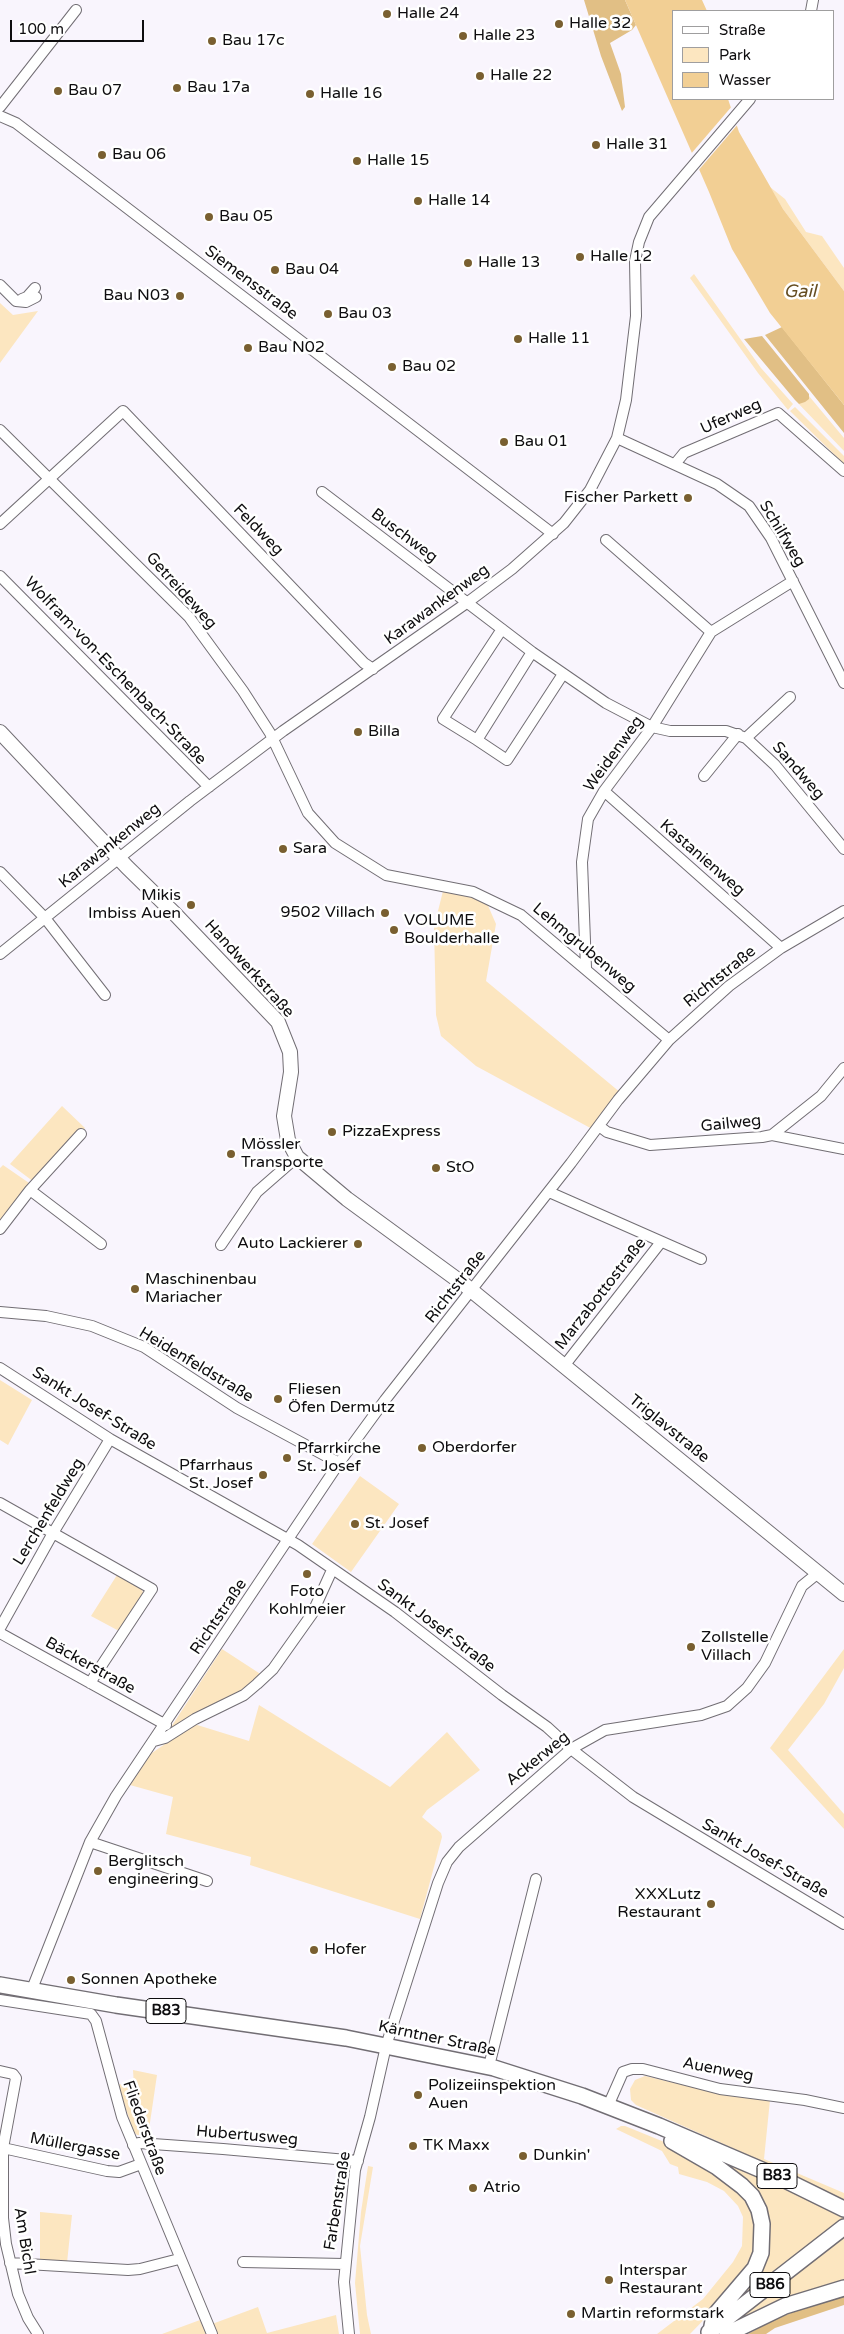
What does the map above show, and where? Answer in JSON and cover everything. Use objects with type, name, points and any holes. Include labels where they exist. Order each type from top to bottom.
[{"type":"main road","name":"Kärntner Straße","points":[[0,1984],[116,2005],[300,2030],[489,2066],[608,2106],[659,2126],[785,2180],[844,2209]]},
{"type":"main road","points":[[659,2126],[666,2138],[717,2167],[742,2186],[752,2196],[761,2217],[763,2238],[761,2252],[755,2268],[746,2282],[714,2316],[709,2332]]},
{"type":"main road","name":"B86","points":[[709,2332],[844,2227]]},
{"type":"main road","points":[[727,2334],[785,2306],[844,2288]]},
{"type":"street","points":[[0,107],[76,10]]},
{"type":"street","name":"Karawankenweg","points":[[0,954],[209,787],[273,739],[468,602],[512,569],[553,534],[590,490],[617,438],[626,400],[636,316],[635,261],[639,242],[650,217],[664,198],[749,100]]},
{"type":"street","name":"Siemensstraße","points":[[0,116],[16,123],[27,131],[553,534]]},
{"type":"street","points":[[0,285],[16,301],[26,302],[36,292]]},
{"type":"street","name":"Feldweg","points":[[50,477],[123,411],[364,662],[373,669]]},
{"type":"street","name":"Uferweg","points":[[675,464],[684,454],[778,413],[844,471]]},
{"type":"street","name":"Getreideweg","points":[[0,430],[50,477],[189,618],[243,691],[273,739]]},
{"type":"street","name":"Schilfweg","points":[[617,438],[717,484],[749,506],[771,538],[844,684]]},
{"type":"street","points":[[0,524],[50,477]]},
{"type":"street","name":"Buschweg","points":[[322,492],[468,602]]},
{"type":"street","points":[[606,540],[711,632]]},
{"type":"street","name":"Wolfram-von-Eschenbach-Straße","points":[[0,576],[209,787]]},
{"type":"street","name":"Weidenweg","points":[[586,968],[582,862],[588,819],[604,791],[652,727],[711,632],[792,580]]},
{"type":"street","points":[[468,602],[563,674],[606,703],[652,727],[670,731],[726,730],[742,736]]},
{"type":"street","points":[[502,629],[444,719],[507,760],[563,674]]},
{"type":"street","points":[[477,740],[532,652]]},
{"type":"street","name":"Sandweg","points":[[704,776],[742,736],[790,697]]},
{"type":"street","name":"Handwerkstraße","points":[[0,732],[278,1022],[290,1052],[291,1072],[284,1116],[288,1140],[297,1157],[347,1199],[472,1291]]},
{"type":"street","name":"Sandweg","points":[[742,736],[775,765],[844,849]]},
{"type":"street","name":"Lehmgrubenweg","points":[[273,739],[308,813],[335,843],[386,875],[473,892],[521,915],[669,1040]]},
{"type":"street","name":"Kastanienweg","points":[[604,791],[781,948]]},
{"type":"street","points":[[0,872],[45,918],[105,995]]},
{"type":"street","name":"Richtstraße","points":[[32,1989],[90,1842],[116,1796],[166,1724],[338,1463],[385,1400],[472,1291],[638,1075],[669,1040],[729,986],[781,948],[844,911]]},
{"type":"street","name":"Gailweg","points":[[598,1126],[607,1132],[650,1145],[716,1141],[772,1134],[821,1096],[844,1068]]},
{"type":"street","points":[[0,1229],[30,1190],[81,1134]]},
{"type":"street","points":[[772,1134],[844,1149]]},
{"type":"street","points":[[221,1245],[257,1192],[297,1157]]},
{"type":"street","points":[[30,1190],[101,1244]]},
{"type":"street","name":"Marzabottostraße","points":[[549,1192],[701,1259]]},
{"type":"street","name":"Marzabottostraße","points":[[564,1366],[661,1242]]},
{"type":"street","name":"Triglavstraße","points":[[472,1291],[844,1594]]},
{"type":"street","name":"Heidenfeldstraße","points":[[0,1312],[46,1316],[92,1326],[144,1347],[237,1408],[338,1463]]},
{"type":"street","name":"Sankt Josef-Straße","points":[[0,1368],[110,1439],[288,1540],[395,1612],[502,1695],[547,1727],[571,1749],[633,1797],[844,1924]]},
{"type":"street","name":"Lerchenfeldweg","points":[[0,1628],[53,1533],[110,1439]]},
{"type":"street","points":[[0,1502],[153,1589],[90,1683]]},
{"type":"street","points":[[154,1741],[165,1738],[194,1719],[244,1695],[273,1669],[312,1614],[332,1570]]},
{"type":"street","name":"Ackerweg","points":[[386,2046],[438,1884],[447,1862],[460,1847],[571,1749],[605,1730],[701,1715],[727,1706],[747,1688],[765,1663],[802,1586],[818,1573]]},
{"type":"street","name":"Bäckerstraße","points":[[0,1633],[166,1724]]},
{"type":"street","points":[[90,1842],[207,1882]]},
{"type":"street","points":[[489,2066],[536,1879]]},
{"type":"street","name":"Fliederstraße","points":[[0,2000],[91,2014],[96,2021],[116,2102],[179,2259],[212,2334]]},
{"type":"street","name":"Farbenstraße","points":[[349,2334],[344,2302],[344,2264],[355,2170],[386,2046]]},
{"type":"street","name":"Auenweg","points":[[608,2106],[623,2072],[632,2069],[643,2069],[720,2089],[805,2100],[844,2108]]},
{"type":"street","name":"Am Bichl","points":[[0,2071],[13,2074],[16,2078],[3,2148],[3,2218],[10,2263],[18,2294],[28,2318],[38,2334]]},
{"type":"street","name":"Hubertusweg","points":[[133,2145],[139,2143],[358,2161]]},
{"type":"street","name":"Müllergasse","points":[[3,2148],[107,2171],[119,2172],[141,2164]]},
{"type":"street","points":[[10,2263],[128,2270],[140,2269],[179,2259]]},
{"type":"street","points":[[243,2262],[344,2264]]},
{"type":"green space","points":[[770,187],[785,199],[806,232],[822,236],[844,268],[844,291],[783,209]]},
{"type":"green space","points":[[694,274],[761,368],[793,404],[788,410],[758,373],[690,278]]},
{"type":"green space","points":[[0,303],[13,315],[38,311],[0,363]]},
{"type":"green space","points":[[809,396],[844,438],[844,451],[795,400],[799,404]]},
{"type":"green space","points":[[795,407],[844,456],[844,464],[790,411]]},
{"type":"green space","points":[[443,891],[486,901],[496,924],[486,981],[621,1093],[594,1130],[476,1066],[441,1036],[436,1015],[434,927]]},
{"type":"green space","points":[[62,1106],[85,1128],[34,1182],[10,1164]]},
{"type":"green space","points":[[3,1165],[32,1185],[0,1222],[0,1168]]},
{"type":"green space","points":[[0,1380],[32,1400],[8,1445],[0,1440]]},
{"type":"green space","name":"St. Josef","points":[[360,1476],[399,1504],[351,1572],[312,1544]]},
{"type":"green space","points":[[117,1575],[140,1587],[143,1592],[142,1597],[119,1631],[91,1616]]},
{"type":"green space","points":[[222,1649],[262,1675],[241,1694],[175,1729],[171,1727]]},
{"type":"green space","points":[[844,1649],[844,1668],[824,1704],[788,1750],[844,1814],[844,1829],[770,1748]]},
{"type":"green space","points":[[259,1705],[390,1787],[447,1732],[480,1770],[427,1810],[422,1817],[441,1833],[442,1837],[420,1919],[250,1865],[251,1857],[166,1834],[173,1797],[130,1785],[149,1755],[194,1724],[249,1741]]},
{"type":"green space","points":[[133,2070],[157,2075],[148,2136],[137,2135],[134,2132],[117,2084],[134,2086]]},
{"type":"green space","points":[[645,2076],[712,2092],[770,2100],[764,2159],[844,2193],[844,2201],[764,2162],[636,2105],[631,2100],[630,2089],[635,2080]]},
{"type":"green space","points":[[621,2126],[679,2148],[743,2194],[756,2218],[756,2254],[723,2300],[690,2334],[657,2334],[703,2299],[733,2262],[742,2246],[743,2217],[738,2206],[724,2191],[707,2182],[679,2174],[678,2167],[670,2164],[662,2151],[616,2129]]},
{"type":"green space","points":[[701,2149],[837,2212],[844,2219],[728,2310],[746,2287],[764,2218]]},
{"type":"green space","points":[[368,2166],[373,2167],[360,2246],[367,2315],[371,2334],[360,2334],[355,2283],[361,2212]]},
{"type":"green space","points":[[40,2212],[72,2215],[67,2263],[40,2261]]},
{"type":"green space","points":[[844,2234],[844,2282],[745,2320],[741,2319],[741,2314]]},
{"type":"green space","points":[[258,2307],[267,2333],[336,2315],[339,2334],[216,2334],[212,2324]]},
{"type":"green space","points":[[200,2320],[206,2334],[162,2334]]},
{"type":"shaded area","points":[[584,0],[625,0],[636,25],[632,30],[610,43],[621,74],[625,107],[622,111],[601,56]]},
{"type":"shaded area","points":[[782,327],[844,405],[844,433],[765,335]]},
{"type":"shaded area","points":[[762,336],[809,394],[809,399],[805,402],[799,404],[795,400],[744,339]]},
{"type":"shaded area","points":[[844,2297],[844,2305],[775,2328],[766,2334],[748,2334],[773,2320],[827,2299]]},
{"type":"water","name":"Gail","points":[[625,0],[702,0],[707,10],[672,10],[672,100],[728,100],[739,132],[783,209],[844,291],[844,405],[770,313],[732,249]]},
{"type":"pier","points":[[733,105],[739,123],[697,172],[690,155]]},
{"type":"place","name":"Halle 24","points":[[387,14]]},
{"type":"place","name":"Halle 32","points":[[559,24]]},
{"type":"place","name":"Halle 23","points":[[463,36]]},
{"type":"place","name":"Bau 17c","points":[[212,41]]},
{"type":"place","name":"Halle 22","points":[[480,76]]},
{"type":"place","name":"Bau 17a","points":[[177,88]]},
{"type":"place","name":"Bau 07","points":[[58,91]]},
{"type":"place","name":"Halle 16","points":[[310,94]]},
{"type":"place","name":"Halle 31","points":[[596,145]]},
{"type":"place","name":"Bau 06","points":[[102,155]]},
{"type":"place","name":"Halle 15","points":[[357,161]]},
{"type":"place","name":"Halle 14","points":[[418,201]]},
{"type":"place","name":"Bau 05","points":[[209,217]]},
{"type":"place","name":"Halle 12","points":[[580,257]]},
{"type":"place","name":"Halle 13","points":[[468,263]]},
{"type":"place","name":"Bau 04","points":[[275,270]]},
{"type":"place","name":"Bau N03","points":[[180,296]]},
{"type":"place","name":"Bau 03","points":[[328,314]]},
{"type":"place","name":"Halle 11","points":[[518,339]]},
{"type":"place","name":"Bau N02","points":[[248,348]]},
{"type":"place","name":"Bau 02","points":[[392,367]]},
{"type":"place","name":"Bau 01","points":[[504,442]]},
{"type":"place","name":"Fischer Parkett","points":[[688,498]]},
{"type":"place","name":"Billa","points":[[358,732]]},
{"type":"place","name":"Sara","points":[[283,849]]},
{"type":"place","name":"Mikis Imbiss Auen","points":[[191,905]]},
{"type":"place","name":"9502 Villach","points":[[385,913]]},
{"type":"place","name":"VOLUME Boulderhalle","points":[[394,930]]},
{"type":"place","name":"PizzaExpress","points":[[332,1132]]},
{"type":"place","name":"Mössler Transporte","points":[[231,1154]]},
{"type":"place","name":"StO","points":[[436,1168]]},
{"type":"place","name":"Auto Lackierer","points":[[358,1244]]},
{"type":"place","name":"Maschinenbau Mariacher","points":[[135,1289]]},
{"type":"place","name":"Fliesen Öfen Dermutz","points":[[278,1399]]},
{"type":"place","name":"Oberdorfer","points":[[422,1448]]},
{"type":"place","name":"Pfarrkirche St. Josef","points":[[287,1458]]},
{"type":"place","name":"Pfarrhaus St. Josef","points":[[263,1475]]},
{"type":"place","name":"St. Josef","points":[[355,1524]]},
{"type":"place","name":"Foto Kohlmeier","points":[[307,1574]]},
{"type":"place","name":"Zollstelle Villach","points":[[691,1647]]},
{"type":"place","name":"Berglitsch engineering","points":[[98,1871]]},
{"type":"place","name":"XXXLutz Restaurant","points":[[711,1904]]},
{"type":"place","name":"Hofer","points":[[314,1950]]},
{"type":"place","name":"Sonnen Apotheke","points":[[71,1980]]},
{"type":"place","name":"Polizeiinspektion Auen","points":[[418,2095]]},
{"type":"place","name":"TK Maxx","points":[[413,2146]]},
{"type":"place","name":"Dunkin'","points":[[523,2156]]},
{"type":"place","name":"Atrio","points":[[473,2188]]},
{"type":"place","name":"Interspar Restaurant","points":[[609,2280]]},
{"type":"place","name":"Martin reformstark","points":[[571,2314]]}]
